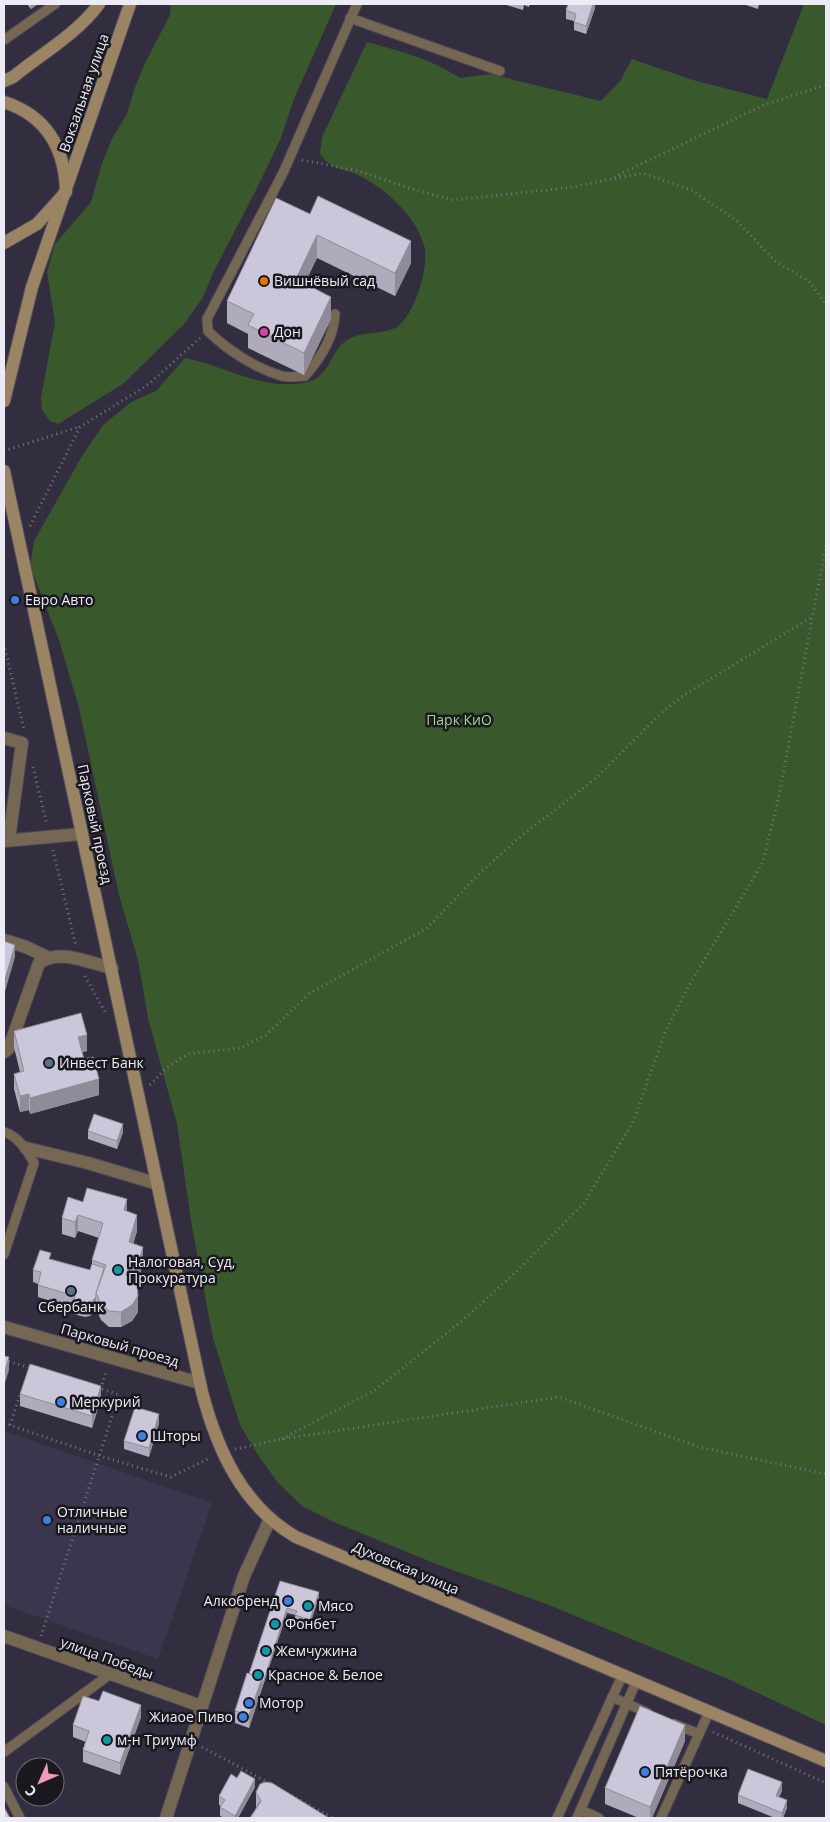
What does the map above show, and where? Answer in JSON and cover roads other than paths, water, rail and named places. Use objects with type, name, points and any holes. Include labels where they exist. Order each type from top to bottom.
[{"type":"street","name":"Вокзальная улица","points":[[4,81],[13,77],[63,38],[94,12],[99,4]]},
{"type":"street","name":"Вокзальная улица","points":[[66,192],[130,4]]},
{"type":"street","points":[[4,102],[27,113],[48,133],[62,158],[66,192],[32,287],[4,393]]},
{"type":"street","points":[[4,243],[37,224],[66,192]]},
{"type":"street","name":"Парковый проезд","points":[[4,470],[200,1383],[212,1429],[222,1452],[240,1483],[270,1519]]},
{"type":"street","points":[[4,738],[22,743],[6,840],[81,834]]},
{"type":"street","points":[[4,940],[26,947],[47,957]]},
{"type":"street","points":[[4,1052],[9,1048],[39,963],[47,957],[59,955],[112,968]]},
{"type":"street","points":[[26,1148],[88,1163],[158,1184]]},
{"type":"street","name":"Парковый проезд","points":[[4,1327],[200,1383]]},
{"type":"street","points":[[166,1818],[244,1576],[270,1519]]},
{"type":"street","name":"Духовская улица","points":[[270,1519],[286,1532],[304,1542],[826,1761]]},
{"type":"street","name":"улица Победы","points":[[4,1636],[109,1675],[201,1706]]},
{"type":"lane","points":[[4,40],[55,4]]},
{"type":"lane","points":[[336,314],[335,327],[316,363],[305,376],[283,376],[265,368],[221,344],[208,331],[207,318],[289,157],[357,4]]},
{"type":"lane","points":[[350,18],[500,71]]},
{"type":"lane","points":[[4,1254],[34,1163],[26,1148],[5,1131]]},
{"type":"lane","points":[[4,1752],[109,1675]]},
{"type":"lane","points":[[557,1818],[622,1676]]},
{"type":"lane","points":[[599,1818],[579,1814],[636,1682]]},
{"type":"lane","points":[[612,1697],[699,1734]]},
{"type":"lane","points":[[661,1818],[709,1712]]},
{"type":"lane","points":[[4,1787],[20,1818]]},
{"type":"place","name":"Вишнёвый сад","points":[[264,281]]},
{"type":"place","name":"Дон","points":[[264,332]]},
{"type":"place","name":"Евро Авто","points":[[15,600]]},
{"type":"place","name":"Инвест Банк","points":[[49,1063]]},
{"type":"place","name":"Налоговая, Суд, Прокуратура","points":[[118,1270]]},
{"type":"place","name":"Сбербанк","points":[[71,1291]]},
{"type":"place","name":"Меркурий","points":[[61,1402]]},
{"type":"place","name":"Шторы","points":[[142,1436]]},
{"type":"place","name":"Отличные наличные","points":[[47,1520]]},
{"type":"place","name":"Алкобренд","points":[[288,1601]]},
{"type":"place","name":"Мясо","points":[[308,1606]]},
{"type":"place","name":"Фонбет","points":[[275,1624]]},
{"type":"place","name":"Жемчужина","points":[[266,1651]]},
{"type":"place","name":"Красное & Белое","points":[[258,1675]]},
{"type":"place","name":"Мотор","points":[[249,1703]]},
{"type":"place","name":"Жиаое Пиво","points":[[243,1717]]},
{"type":"place","name":"м-н Триумф","points":[[107,1740]]},
{"type":"place","name":"Пятёрочка","points":[[645,1772]]},
{"type":"park label","name":"Парк КиО","points":[[459,720]]}]
